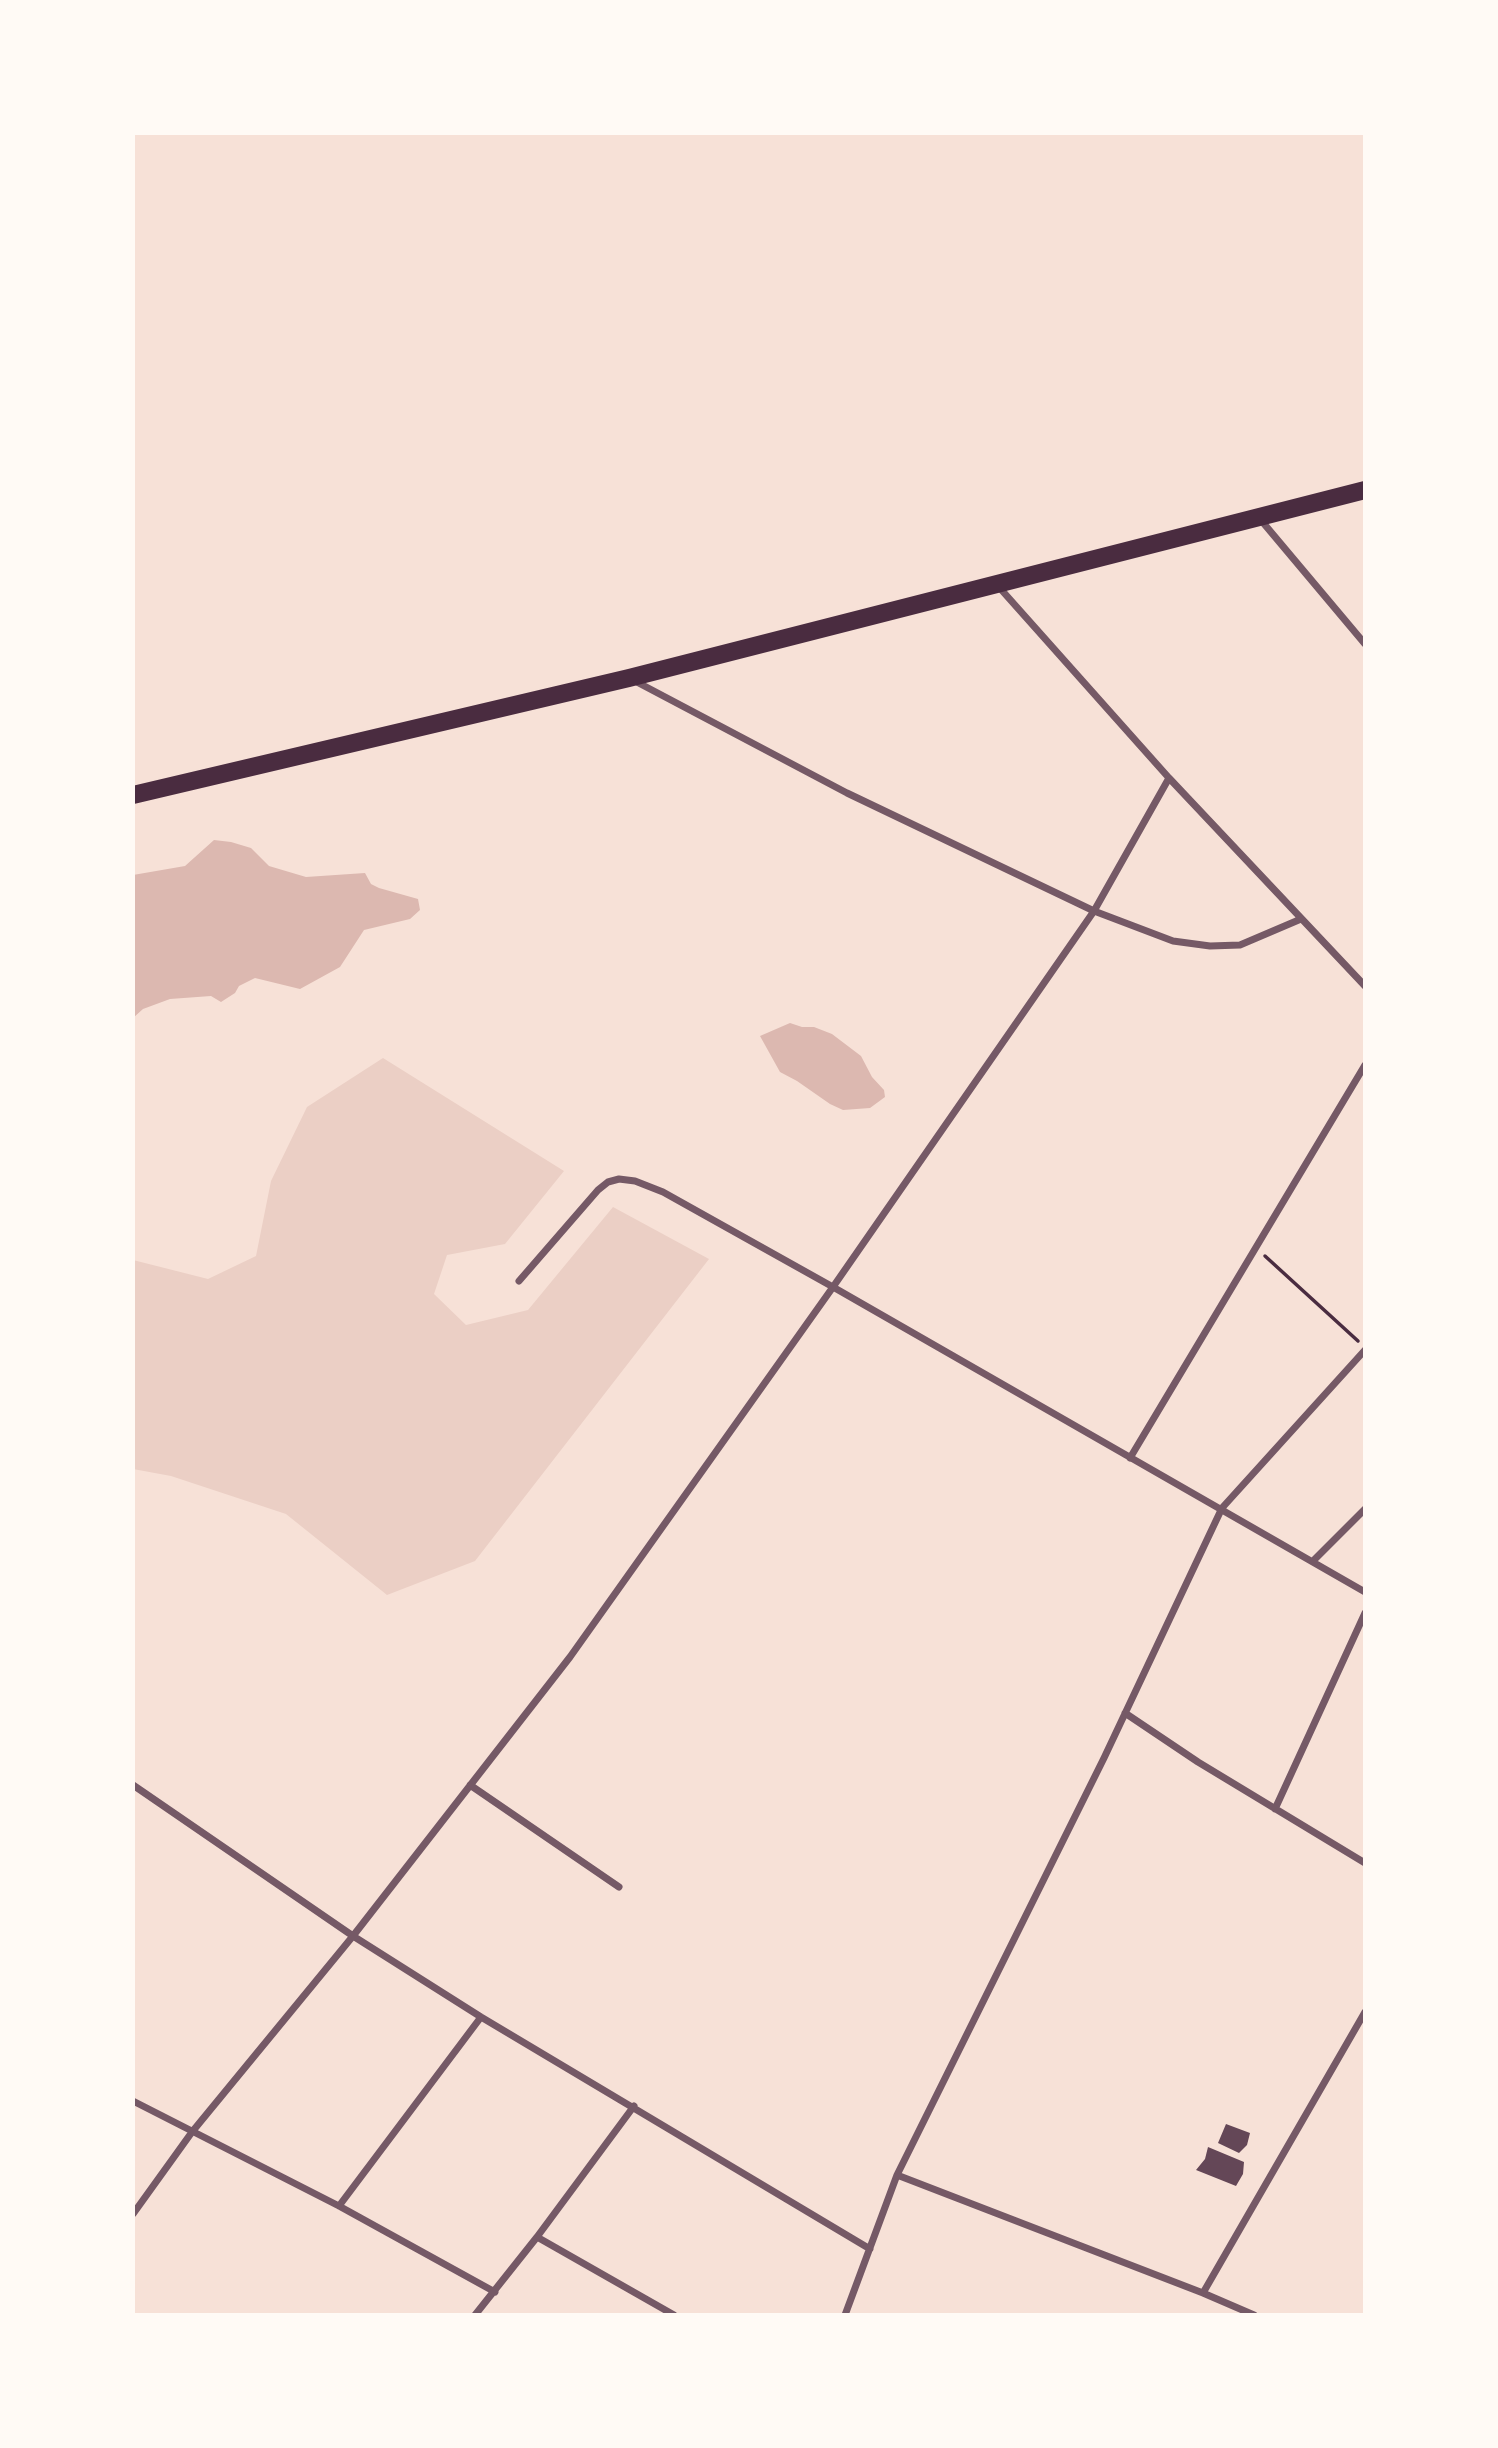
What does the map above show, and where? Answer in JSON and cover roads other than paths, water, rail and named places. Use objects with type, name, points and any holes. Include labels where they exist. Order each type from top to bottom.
[{"type":"main road","points":[[133,796],[629,678],[1365,490]]},
{"type":"street","points":[[1258,516],[1365,644]]},
{"type":"street","points":[[995,583],[1169,778],[1365,986]]},
{"type":"street","points":[[629,678],[847,793],[1094,911],[1173,941],[1210,946],[1240,945],[1301,919]]},
{"type":"street","points":[[133,2214],[192,2132],[353,1936],[570,1657],[833,1287],[1094,911],[1169,778]]},
{"type":"street","points":[[1130,1458],[1365,1065]]},
{"type":"street","points":[[519,1281],[597,1190],[608,1182],[619,1179],[635,1181],[663,1192],[833,1287],[1365,1591]]},
{"type":"street","points":[[845,2315],[897,2175],[1125,1713],[1222,1508],[1365,1349]]},
{"type":"street","points":[[1314,1560],[1365,1508]]},
{"type":"street","points":[[1275,1810],[1365,1613]]},
{"type":"street","points":[[1125,1713],[1275,1810],[1365,1863]]},
{"type":"street","points":[[133,1785],[353,1936],[481,2017],[870,2249]]},
{"type":"street","points":[[470,1785],[619,1887]]},
{"type":"street","points":[[1203,2293],[1365,2012]]},
{"type":"street","points":[[339,2206],[481,2017]]},
{"type":"street","points":[[133,2101],[339,2206],[495,2292]]},
{"type":"street","points":[[475,2315],[537,2237],[634,2106]]},
{"type":"street","points":[[897,2175],[1254,2315]]},
{"type":"street","points":[[537,2237],[674,2315]]}]
